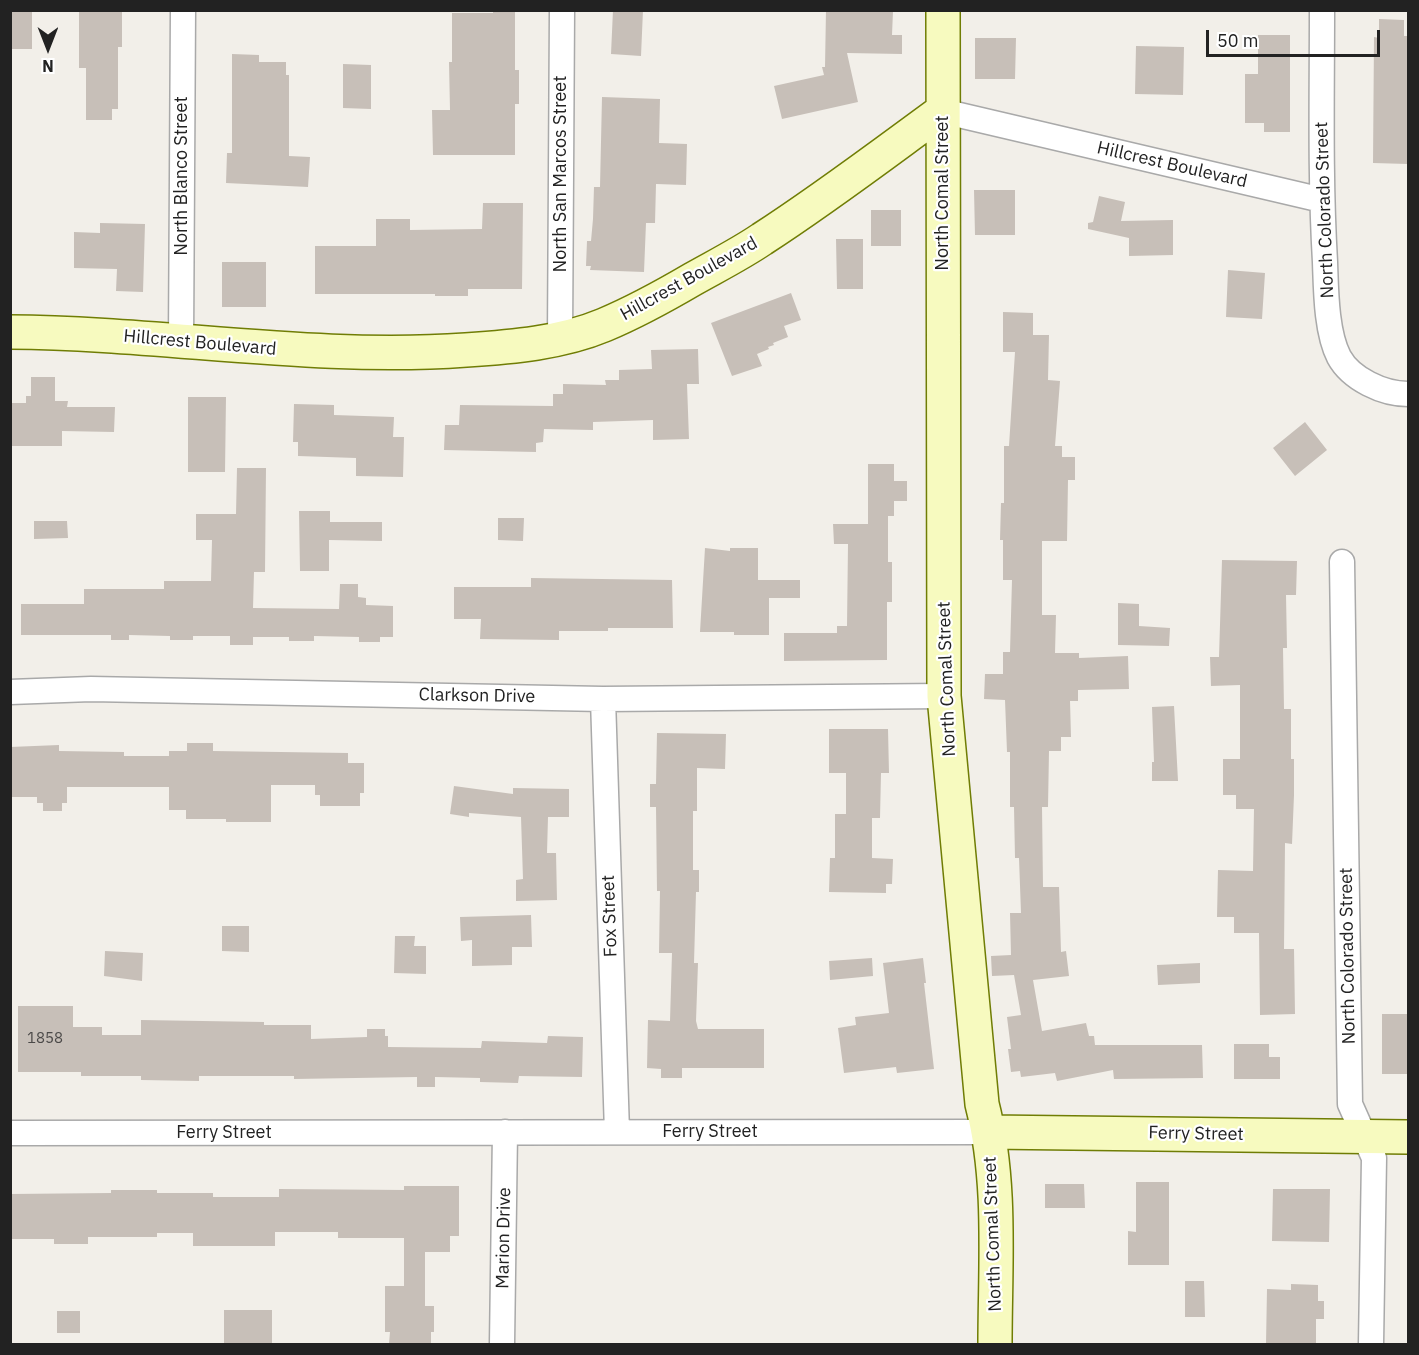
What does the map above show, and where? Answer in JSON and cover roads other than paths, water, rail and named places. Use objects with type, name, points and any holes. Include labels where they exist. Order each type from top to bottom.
[{"type":"street","name":"North Blanco Street","points":[[181,341],[183,10]]},
{"type":"street","name":"North San Marcos Street","points":[[560,338],[562,10]]},
{"type":"street","name":"North Comal Street","points":[[943,10],[944,696],[982,1104],[989,1132],[995,1192],[995,1344]]},
{"type":"street","name":"North Colorado Street","points":[[1322,10],[1322,200],[1326,285],[1332,334],[1339,357],[1354,375],[1378,389],[1408,394]]},
{"type":"street","name":"Hillcrest Boulevard","points":[[10,332],[181,341],[294,351],[378,353],[442,352],[511,347],[560,338],[602,326],[657,300],[762,240],[942,111],[1322,200]]},
{"type":"street","name":"North Colorado Street","points":[[1342,562],[1350,1104],[1374,1158],[1371,1344]]},
{"type":"street","name":"Clarkson Drive","points":[[10,692],[91,689],[603,699],[944,696]]},
{"type":"street","name":"Fox Street","points":[[603,699],[617,1132]]},
{"type":"street","name":"Marion Drive","points":[[502,1344],[505,1132]]},
{"type":"street","name":"Ferry Street","points":[[10,1133],[989,1132],[1408,1137]]}]
